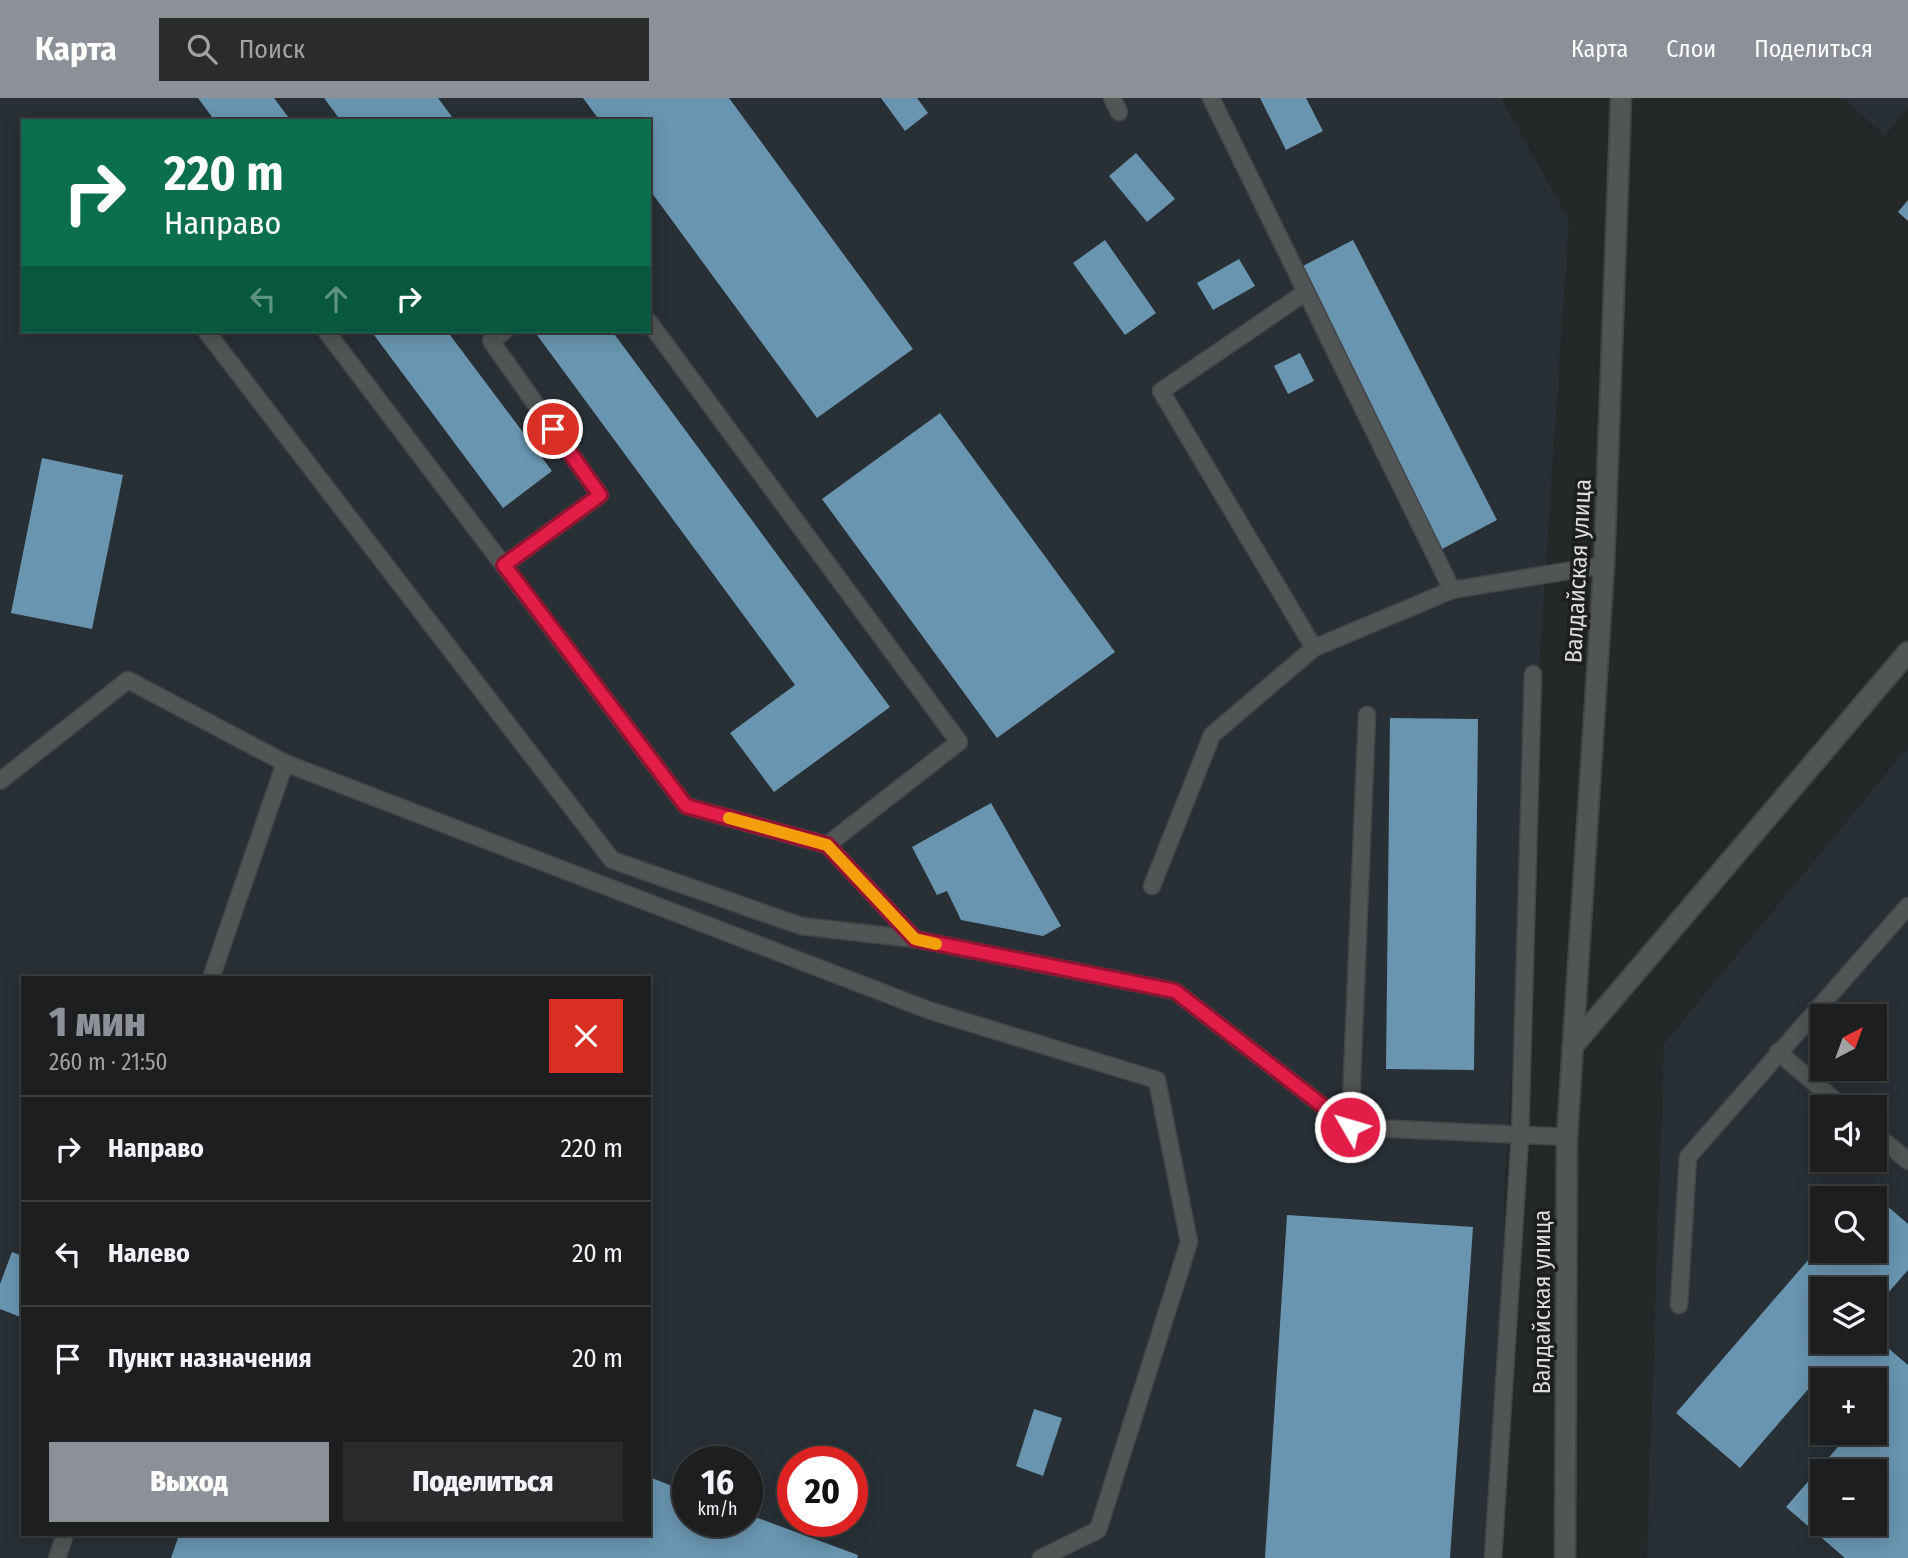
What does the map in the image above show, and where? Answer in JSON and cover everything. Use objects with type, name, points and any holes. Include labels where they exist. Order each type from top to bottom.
[{"type":"street","name":"Валдайская улица","points":[[1565,1558],[1567,1137],[1604,565],[1621,98]]},
{"type":"street","points":[[1573,1046],[1908,652]]},
{"type":"lane","points":[[1211,98],[1452,590]]},
{"type":"lane","points":[[1306,292],[1161,391],[1314,648]]},
{"type":"lane","points":[[651,325],[959,742],[827,845]]},
{"type":"lane","points":[[208,333],[612,860],[802,926],[915,939],[1175,991],[1350,1127],[1567,1137]]},
{"type":"lane","points":[[328,333],[686,806],[827,845],[915,939]]},
{"type":"lane","points":[[502,333],[491,341],[600,495],[504,565]]},
{"type":"lane","points":[[1152,886],[1212,735],[1314,648],[1452,590],[1604,565]]},
{"type":"lane","points":[[1493,1558],[1520,1136],[1533,674]]},
{"type":"lane","points":[[0,781],[128,680],[285,763],[931,1010],[1157,1080],[1189,1242],[1098,1530],[1041,1558]]},
{"type":"lane","points":[[1350,1127],[1367,715]]},
{"type":"lane","points":[[212,976],[285,763]]},
{"type":"lane","points":[[1679,1305],[1688,1157],[1908,906]]},
{"type":"lane","points":[[1778,1052],[1829,1095]]},
{"type":"lane","points":[[1887,1144],[1908,1161]]},
{"type":"lane","points":[[57,1558],[65,1536]]},
{"type":"shaded area","points":[[0,98],[1501,98],[1569,220],[1504,1191],[1503,1558],[0,1558]]},
{"type":"shaded area","points":[[1844,98],[1908,98],[1908,108],[1885,136]]},
{"type":"shaded area","points":[[1908,747],[1908,1558],[1647,1558],[1664,1044]]},
{"type":"building","points":[[198,98],[274,98],[290,119],[214,119]]},
{"type":"building","points":[[324,98],[438,98],[454,119],[340,119]]},
{"type":"building","points":[[583,98],[729,98],[913,349],[817,418],[651,192],[651,119],[599,119]]},
{"type":"building","points":[[881,98],[917,98],[928,113],[905,131]]},
{"type":"building","points":[[1260,98],[1306,98],[1323,131],[1286,150]]},
{"type":"building","points":[[1136,153],[1175,199],[1147,222],[1109,176]]},
{"type":"building","points":[[1908,200],[1908,221],[1898,212]]},
{"type":"building","points":[[1105,240],[1156,313],[1125,335],[1073,263]]},
{"type":"building","points":[[1353,240],[1497,520],[1442,549],[1297,269]]},
{"type":"building","points":[[1239,259],[1255,286],[1213,310],[1197,283]]},
{"type":"building","points":[[372,333],[448,333],[552,471],[503,508]]},
{"type":"building","points":[[535,333],[613,333],[890,707],[774,792],[730,733],[795,685]]},
{"type":"building","points":[[1300,353],[1314,381],[1288,394],[1274,366]]},
{"type":"building","points":[[940,413],[1115,652],[997,738],[822,499]]},
{"type":"building","points":[[42,458],[123,475],[92,629],[11,613]]},
{"type":"building","points":[[1390,718],[1478,719],[1474,1070],[1386,1069]]},
{"type":"building","points":[[991,803],[1061,926],[1043,936],[961,920],[947,891],[937,895],[912,847]]},
{"type":"building","points":[[1887,1206],[1908,1224],[1908,1270],[1887,1294],[1887,1277],[1810,1277],[1810,1354],[1887,1354],[1887,1347],[1908,1365],[1908,1558],[1845,1558],[1820,1536],[1887,1536],[1887,1459],[1828,1459],[1840,1445],[1887,1445],[1887,1368],[1810,1368],[1810,1387],[1740,1468],[1676,1413],[1810,1258],[1810,1263],[1887,1263]]},
{"type":"building","points":[[1287,1215],[1473,1227],[1450,1558],[1265,1558]]},
{"type":"building","points":[[12,1252],[21,1255],[21,1317],[0,1309],[0,1284]]},
{"type":"building","points":[[1034,1409],[1062,1418],[1043,1476],[1016,1466]]},
{"type":"building","points":[[651,1478],[672,1486],[672,1537],[763,1537],[763,1520],[777,1525],[777,1537],[809,1537],[858,1555],[857,1558],[171,1558],[179,1536],[651,1536]]},
{"type":"building","points":[[1810,1479],[1810,1528],[1786,1507]]},
{"type":"slow traffic","points":[[729,818],[827,845],[915,939],[936,944]]},
{"type":"route","points":[[553,429],[600,495],[504,565],[686,806],[827,845],[915,939],[1175,991],[1350,1127]]}]
